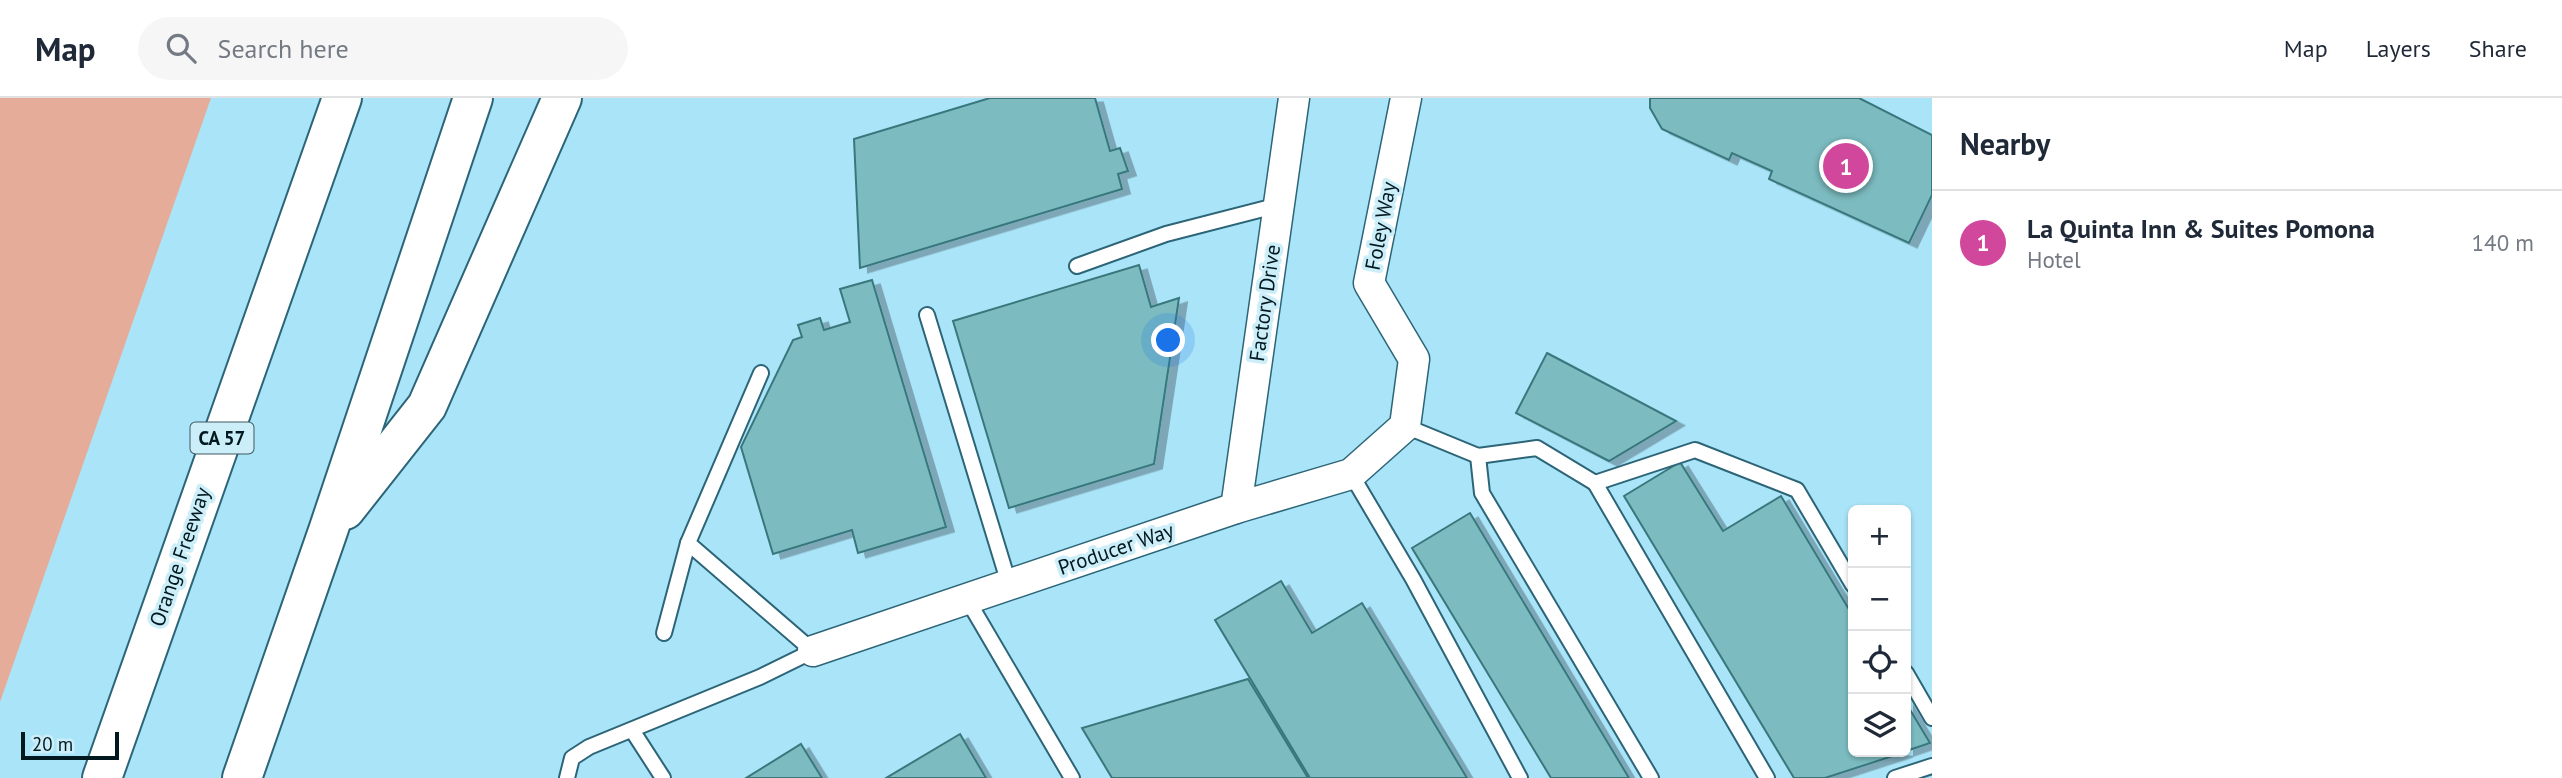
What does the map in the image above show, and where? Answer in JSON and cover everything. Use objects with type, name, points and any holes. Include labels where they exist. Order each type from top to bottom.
[{"type":"highway","name":"Orange Freeway","points":[[102,778],[342,98]]},
{"type":"highway","points":[[242,778],[473,98]]},
{"type":"highway","points":[[328,531],[427,406],[562,98]]},
{"type":"street","name":"Factory Drive","points":[[1236,508],[1294,98]]},
{"type":"street","name":"Foley Way","points":[[1405,426],[1413,359],[1369,283],[1406,98]]},
{"type":"street","name":"Producer Way","points":[[813,651],[1236,508],[1351,474],[1405,426]]},
{"type":"lane","points":[[1077,266],[1166,234],[1279,205]]},
{"type":"lane","points":[[927,315],[1009,584]]},
{"type":"lane","points":[[664,633],[688,543],[761,373]]},
{"type":"lane","points":[[1405,426],[1478,456],[1537,447],[1595,483],[1767,778]]},
{"type":"lane","points":[[1595,483],[1695,450],[1797,490],[1848,577]]},
{"type":"lane","points":[[1478,456],[1482,492],[1651,778]]},
{"type":"lane","points":[[1351,474],[1413,579],[1520,778]]},
{"type":"lane","points":[[566,778],[572,758],[760,677],[813,651],[688,543]]},
{"type":"lane","points":[[967,599],[1072,778]]},
{"type":"lane","points":[[1911,682],[1932,718]]},
{"type":"lane","points":[[632,730],[663,778]]},
{"type":"lane","points":[[1895,778],[1932,766]]},
{"type":"shaded area","points":[[0,98],[211,98],[0,702]]},
{"type":"building","points":[[990,98],[1095,98],[1110,151],[1120,148],[1128,171],[1118,174],[1122,189],[860,268],[854,139]]},
{"type":"building","points":[[1650,98],[1859,98],[1932,135],[1932,195],[1909,243],[1769,179],[1772,171],[1732,153],[1729,160],[1662,129],[1650,108]]},
{"type":"building","points":[[1139,265],[1151,307],[1179,298],[1154,464],[1009,508],[953,321]]},
{"type":"building","points":[[872,280],[946,527],[858,553],[852,530],[773,554],[741,447],[793,340],[802,337],[798,325],[820,318],[824,330],[850,322],[840,289]]},
{"type":"building","points":[[1547,353],[1676,421],[1609,461],[1516,413]]},
{"type":"building","points":[[1680,462],[1723,531],[1781,496],[1848,608],[1848,757],[1890,757],[1825,778],[1794,778],[1624,496]]},
{"type":"building","points":[[1470,513],[1629,778],[1551,778],[1412,548]]},
{"type":"building","points":[[1281,581],[1312,633],[1362,603],[1467,778],[1310,778],[1215,620]]},
{"type":"building","points":[[1248,679],[1308,778],[1112,778],[1082,728]]},
{"type":"building","points":[[1911,711],[1930,743],[1911,749]]},
{"type":"building","points":[[960,734],[986,778],[886,778]]},
{"type":"building","points":[[801,744],[822,778],[746,778]]},
{"type":"place","name":"La Quinta Inn & Suites Pomona","points":[[1846,166]]}]
